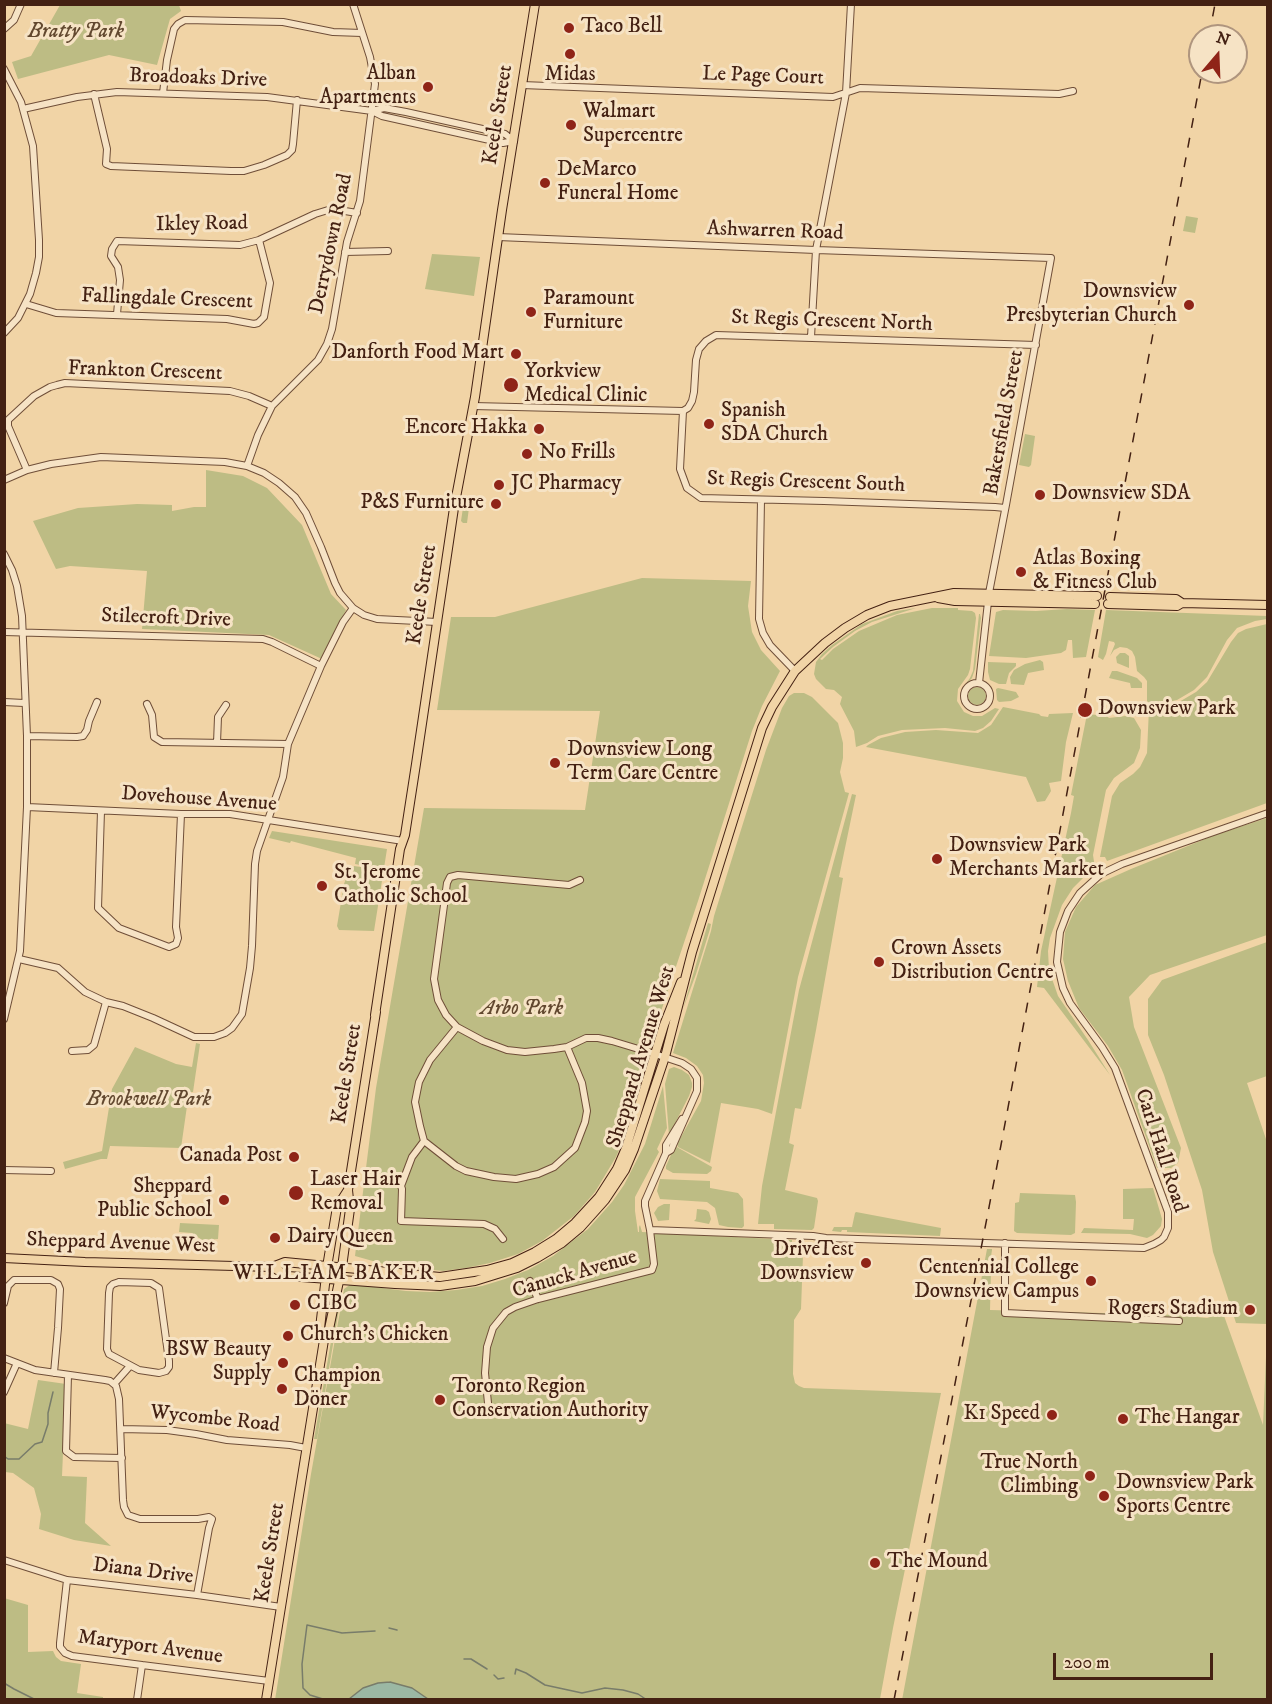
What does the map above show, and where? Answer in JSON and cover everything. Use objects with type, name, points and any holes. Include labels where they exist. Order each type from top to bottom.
[{"type":"main road","name":"Keele Street","points":[[266,1700],[324,1340],[342,1267],[350,1209],[348,1190],[376,1005],[416,764],[454,508],[473,406],[535,4]]},
{"type":"main road","name":"Sheppard Avenue West","points":[[4,1258],[272,1268],[288,1276],[440,1286],[475,1281],[517,1268],[562,1243],[596,1211],[625,1170],[634,1149],[665,1058],[692,952],[762,728],[772,707],[795,671],[845,628],[867,615],[914,600],[936,598],[955,601],[988,597],[1096,600]]},
{"type":"main road","points":[[1109,600],[1177,606],[1182,603],[1268,605]]},
{"type":"main road","name":"Sheppard Avenue West","points":[[272,1268],[285,1262],[440,1277],[465,1275],[512,1263],[556,1239],[592,1206],[617,1169],[630,1138],[664,1025],[692,952]]},
{"type":"main road","name":"Keele Street","points":[[324,1340],[320,1328],[327,1267],[337,1207],[348,1190]]},
{"type":"street","points":[[4,29],[14,20],[21,4]]},
{"type":"street","name":"Derrydown Road","points":[[247,466],[272,406],[311,368],[327,344],[332,329],[345,252],[360,201],[372,111],[374,76],[353,4]]},
{"type":"street","points":[[811,337],[816,250],[846,93],[851,4]]},
{"type":"street","points":[[163,93],[174,29],[185,20],[284,22],[333,32],[362,33]]},
{"type":"street","points":[[4,69],[18,95],[33,146],[39,240],[36,273],[26,304],[18,318],[4,333]]},
{"type":"street","name":"Le Page Court","points":[[522,85],[833,97],[860,88],[1059,94],[1073,92]]},
{"type":"street","name":"Broadoaks Drive","points":[[23,109],[94,94],[117,92],[267,97],[372,111],[382,116],[502,143],[514,141]]},
{"type":"street","points":[[94,94],[107,149],[106,164],[231,171],[244,171],[264,165],[287,155],[292,150],[297,100]]},
{"type":"street","name":"Broadoaks Drive","points":[[372,111],[384,108],[406,112],[505,134],[514,141]]},
{"type":"street","points":[[404,121],[406,112]]},
{"type":"street","points":[[443,129],[444,121]]},
{"type":"street","points":[[465,135],[467,125]]},
{"type":"street","name":"Ikley Road","points":[[117,314],[120,280],[118,267],[111,256],[117,241],[240,245],[260,240],[328,210],[357,213]]},
{"type":"street","name":"Ashwarren Road","points":[[498,237],[1051,258]]},
{"type":"street","name":"Fallingdale Crescent","points":[[26,304],[56,313],[117,314],[258,323],[264,317],[270,283],[260,240]]},
{"type":"street","points":[[345,252],[388,251]]},
{"type":"street","name":"Bakersfield Street","points":[[979,683],[988,597],[1051,258]]},
{"type":"street","name":"St Regis Crescent North","points":[[683,411],[692,401],[699,349],[716,334],[1036,345]]},
{"type":"street","name":"Frankton Crescent","points":[[27,470],[8,426],[8,420],[34,396],[57,385],[65,383],[230,391],[272,406]]},
{"type":"street","points":[[473,406],[683,411]]},
{"type":"street","name":"St Regis Crescent South","points":[[683,411],[680,470],[687,488],[701,498],[1005,508]]},
{"type":"street","points":[[4,480],[27,470],[51,464],[101,457],[225,462],[247,466],[264,473],[295,497],[306,513],[335,584],[353,608],[377,619],[437,622]]},
{"type":"street","points":[[761,500],[759,619],[770,645],[795,671]]},
{"type":"street","points":[[4,554],[12,570],[20,597],[27,736],[27,807],[19,959],[4,1019]]},
{"type":"street","points":[[19,959],[58,968],[85,992],[194,1037],[217,1037],[234,1026],[242,1014],[245,1001],[252,946],[255,858],[283,777],[288,744],[321,666],[343,622],[353,608]]},
{"type":"street","name":"Stilecroft Drive","points":[[4,632],[263,639],[321,666]]},
{"type":"street","points":[[979,683],[987,688],[990,696],[984,707],[975,709],[967,705],[964,696],[970,685],[979,683]]},
{"type":"street","points":[[4,702],[24,703]]},
{"type":"street","points":[[27,736],[83,736],[97,702]]},
{"type":"street","points":[[147,704],[152,715],[154,736],[162,742],[288,744]]},
{"type":"street","points":[[217,742],[218,717],[226,705]]},
{"type":"street","name":"Dovehouse Avenue","points":[[27,807],[230,814],[403,840]]},
{"type":"street","points":[[101,811],[98,908],[118,928],[169,947],[176,944],[178,938],[176,927],[181,814]]},
{"type":"street","name":"Carl Hall Road","points":[[650,1230],[1144,1248],[1154,1244],[1164,1237],[1168,1212],[1118,1075],[1102,1047],[1070,1003],[1063,988],[1057,962],[1060,932],[1068,911],[1080,893],[1101,874],[1122,864],[1268,813]]},
{"type":"street","points":[[580,880],[569,885],[458,875],[448,879],[434,979],[435,990],[441,1008],[457,1027],[483,1041],[507,1050],[525,1052],[567,1047],[586,1038],[598,1038],[655,1054],[691,1069],[697,1077],[697,1091],[691,1106],[666,1145],[666,1153],[645,1201],[650,1230]]},
{"type":"street","points":[[72,1051],[88,1050],[94,1045],[106,1002]]},
{"type":"street","points":[[457,1027],[426,1066],[417,1088],[416,1108],[424,1141],[461,1169],[494,1177],[522,1178],[538,1174],[554,1167],[575,1148],[586,1116],[585,1094],[567,1047]]},
{"type":"street","points":[[424,1141],[411,1157],[400,1186],[402,1189],[401,1221],[484,1224],[495,1229],[503,1239]]},
{"type":"street","points":[[4,1170],[51,1171]]},
{"type":"street","name":"Canuck Avenue","points":[[489,1413],[485,1373],[487,1347],[489,1337],[500,1318],[515,1307],[538,1299],[652,1270],[654,1264],[650,1230]]},
{"type":"street","points":[[1005,1243],[1005,1313],[1179,1321]]},
{"type":"street","points":[[4,1303],[9,1284],[14,1280],[51,1280],[58,1284],[60,1289],[54,1373]]},
{"type":"street","points":[[530,1281],[538,1299]]},
{"type":"street","points":[[118,1282],[151,1283],[159,1288],[169,1367],[166,1371],[159,1373],[146,1372],[130,1366],[113,1358],[107,1349],[110,1287],[118,1282]]},
{"type":"street","points":[[4,1358],[35,1370],[100,1379],[114,1384],[119,1399],[123,1500],[128,1515],[140,1519],[209,1517],[212,1519],[197,1595]]},
{"type":"street","points":[[4,1392],[17,1363]]},
{"type":"street","points":[[114,1384],[130,1366]]},
{"type":"street","points":[[68,1375],[66,1451],[74,1457],[122,1458]]},
{"type":"street","name":"Wycombe Road","points":[[121,1428],[167,1430],[228,1440],[290,1444],[306,1448]]},
{"type":"street","name":"Diana Drive","points":[[4,1560],[67,1580],[280,1607]]},
{"type":"street","name":"Maryport Avenue","points":[[67,1580],[60,1643],[62,1650],[72,1656],[269,1681]]},
{"type":"street","points":[[137,1700],[142,1665]]},
{"type":"green space","name":"Bratty Park","points":[[60,5],[179,5],[181,11],[170,19],[157,65],[109,55],[18,79],[12,62],[31,56]]},
{"type":"green space","points":[[1186,216],[1198,218],[1195,233],[1183,231]]},
{"type":"green space","points":[[432,254],[480,257],[474,296],[425,289]]},
{"type":"green space","points":[[1025,434],[1035,436],[1029,467],[1019,465]]},
{"type":"green space","points":[[206,470],[243,476],[267,488],[302,525],[331,594],[346,610],[322,659],[269,635],[142,629],[147,571],[70,566],[56,569],[33,521],[78,508],[137,504],[172,505],[172,511],[206,507]]},
{"type":"green space","points":[[470,500],[467,523],[463,523],[461,521],[464,501]]},
{"type":"green space","name":"Arbo Park","points":[[642,578],[751,581],[748,606],[752,632],[761,650],[780,671],[752,731],[650,1044],[626,1134],[616,1157],[595,1192],[574,1216],[542,1241],[518,1254],[490,1263],[443,1271],[387,1265],[355,1256],[376,1088],[424,808],[585,810],[600,711],[437,710],[451,617],[495,617]]},
{"type":"green space","points":[[916,608],[872,622],[855,631],[820,659],[822,660],[833,649],[859,631],[897,615],[932,608],[958,608],[958,610],[972,611],[976,618],[970,669],[958,689],[957,701],[964,712],[973,716],[982,716],[995,708],[999,709],[991,721],[975,731],[945,728],[902,730],[878,736],[856,747],[854,731],[840,704],[842,697],[834,690],[826,689],[816,679],[814,674],[816,662],[832,645],[862,624],[897,611]]},
{"type":"green space","points":[[1095,610],[1086,657],[1073,658],[1072,640],[1068,640],[1066,650],[1061,653],[1026,658],[989,656],[996,612]]},
{"type":"green space","points":[[1106,610],[1267,616],[1267,619],[1237,628],[1227,640],[1207,677],[1194,690],[1177,700],[1149,703],[1147,701],[1147,681],[1137,671],[1132,651],[1120,647],[1110,656],[1115,644],[1109,641],[1103,660],[1098,657]]},
{"type":"green space","points":[[979,614],[981,618],[975,669],[972,678],[962,689],[961,702],[961,690],[973,671]]},
{"type":"green space","points":[[1267,624],[1267,803],[1107,861],[1105,857],[1100,857],[1112,796],[1120,783],[1140,767],[1147,753],[1149,708],[1179,702],[1196,692],[1207,682],[1238,633]]},
{"type":"green space","points":[[1120,653],[1129,656],[1129,668],[1117,663],[1116,657]]},
{"type":"green space","points":[[1040,660],[1043,662],[1044,670],[1028,673],[1024,685],[1011,684],[1010,677],[1014,670]]},
{"type":"green space","points":[[988,662],[1016,663],[1009,673],[1006,684],[990,680]]},
{"type":"green space","points":[[1112,671],[1137,678],[1142,683],[1142,688],[1131,688],[1130,683],[1109,678]]},
{"type":"green space","points":[[977,687],[983,690],[986,696],[983,702],[977,705],[971,702],[968,696],[971,690]]},
{"type":"green space","points":[[996,689],[1016,692],[1019,697],[1011,701],[999,702]]},
{"type":"green space","points":[[794,693],[804,693],[812,697],[838,723],[843,743],[840,772],[845,792],[849,793],[798,977],[772,1114],[758,1109],[721,1103],[710,1163],[678,1147],[677,1144],[701,1101],[704,1083],[703,1075],[697,1066],[673,1053],[766,750],[782,708],[789,696]]},
{"type":"green space","points":[[1003,707],[1048,717],[1049,714],[1073,713],[1066,742],[1061,781],[1049,783],[1051,791],[1045,801],[1037,802],[1026,777],[866,747],[881,738],[905,732],[936,730],[978,733],[991,725]]},
{"type":"green space","points":[[1087,714],[1109,718],[1125,716],[1134,718],[1141,730],[1140,748],[1134,763],[1114,778],[1106,790],[1093,855],[1095,868],[1073,888],[1062,905],[1050,938],[1049,970],[1058,996],[1110,1075],[1044,988],[1037,987],[1041,951],[1071,813],[1074,796],[1071,795]]},
{"type":"green space","points":[[852,794],[856,795],[839,877],[843,878],[816,1030],[801,1109],[795,1108],[789,1143],[794,1145],[785,1190],[817,1198],[814,1228],[812,1230],[774,1229],[774,1224],[758,1224],[762,1186],[799,990]]},
{"type":"green space","points":[[1267,818],[1267,935],[1150,975],[1129,997],[1134,1027],[1181,1148],[1178,1163],[1171,1168],[1157,1168],[1122,1070],[1108,1046],[1079,1008],[1068,981],[1063,959],[1065,932],[1076,907],[1095,885],[1215,835]]},
{"type":"green space","points":[[272,831],[387,849],[374,931],[339,930],[337,926],[348,873],[353,874],[354,866],[361,867],[365,876],[369,876],[371,870],[366,866],[355,864],[356,858],[291,841],[290,843],[269,838]]},
{"type":"green space","points":[[708,923],[711,924],[710,929],[683,1009]]},
{"type":"green space","points":[[1267,942],[1267,1076],[1247,1083],[1267,1142],[1267,1324],[1236,1323],[1213,1252],[1202,1190],[1164,1075],[1148,1035],[1148,999],[1162,980]]},
{"type":"green space","name":"Brookwell Park","points":[[196,1043],[200,1044],[193,1092],[189,1092],[181,1148],[110,1146],[107,1159],[65,1169],[63,1162],[102,1151],[112,1089],[135,1047],[176,1064],[192,1067]]},
{"type":"green space","points":[[674,1067],[689,1075],[692,1087],[669,1135],[665,1084],[669,1069]]},
{"type":"green space","points":[[663,1086],[667,1128],[657,1149],[659,1152],[635,1197],[638,1232],[640,1225],[642,1232],[792,1240],[792,1254],[803,1255],[801,1309],[794,1320],[793,1374],[795,1383],[804,1388],[941,1393],[880,1699],[275,1700],[311,1474],[344,1289],[351,1284],[430,1292],[482,1286],[528,1270],[553,1256],[588,1229],[624,1185],[645,1144]]},
{"type":"green space","points":[[675,1146],[712,1167],[711,1171],[707,1174],[673,1173],[666,1169]]},
{"type":"green space","points":[[660,1179],[710,1181],[710,1188],[738,1193],[743,1199],[744,1226],[742,1228],[719,1225],[715,1208],[707,1202],[660,1199],[657,1191]]},
{"type":"green space","points":[[1153,1188],[1162,1219],[1161,1226],[1153,1235],[1147,1238],[1130,1234],[1081,1233],[1084,1228],[1133,1230],[1134,1219],[1123,1219],[1123,1189]]},
{"type":"green space","points":[[1020,1193],[1075,1195],[1075,1233],[1071,1235],[1014,1231],[1015,1203],[1019,1202]]},
{"type":"green space","points":[[664,1204],[670,1204],[669,1220],[658,1221],[654,1213]]},
{"type":"green space","points":[[697,1209],[709,1212],[711,1219],[709,1224],[694,1221]]},
{"type":"green space","points":[[856,1212],[941,1228],[940,1236],[832,1231],[834,1227],[852,1227]]},
{"type":"green space","points":[[180,1223],[219,1225],[218,1239],[202,1240],[192,1233],[179,1232]]},
{"type":"green space","name":"Downsview Park Sports Centre","points":[[987,1249],[992,1249],[989,1269],[991,1271],[990,1310],[1177,1315],[1207,1318],[1223,1313],[1263,1425],[1267,1334],[1267,1699],[902,1700]]},
{"type":"green space","points":[[337,1307],[339,1309],[317,1439],[314,1439]]},
{"type":"green space","points":[[38,1380],[66,1384],[62,1476],[87,1477],[85,1523],[111,1546],[74,1540],[39,1529],[41,1514],[34,1488],[13,1473],[5,1472],[4,1423],[28,1429]]},
{"type":"green space","points":[[4,1598],[28,1605],[28,1652],[53,1651],[61,1661],[81,1664],[77,1693],[103,1697],[103,1699],[5,1699]]},
{"type":"shaded area","points":[[390,1682],[412,1688],[428,1699],[349,1699],[363,1688]]},
{"type":"waterway","points":[[4,1456],[8,1459],[19,1459],[35,1444],[42,1442],[48,1424],[53,1392]]},
{"type":"waterway","points":[[326,1700],[310,1695],[303,1688],[302,1664],[307,1625],[342,1633],[375,1631]]},
{"type":"waterway","points":[[389,1628],[397,1630]]},
{"type":"waterway","points":[[464,1659],[471,1659],[487,1669]]},
{"type":"waterway","points":[[515,1674],[516,1669],[545,1685],[582,1693],[605,1688],[638,1694],[647,1700]]},
{"type":"waterway","points":[[494,1675],[498,1679],[504,1678]]},
{"type":"waterway","points":[[4,1683],[36,1700]]},
{"type":"railway","points":[[1211,24],[1215,4]]},
{"type":"railway","points":[[894,1700],[1001,1145],[1200,84]]},
{"type":"place","name":"Taco Bell","points":[[569,28]]},
{"type":"place","name":"Midas","points":[[570,54]]},
{"type":"place","name":"Alban Apartments","points":[[428,87]]},
{"type":"place","name":"Walmart Supercentre","points":[[571,125]]},
{"type":"place","name":"DeMarco Funeral Home","points":[[545,183]]},
{"type":"place","name":"Downsview Presbyterian Church","points":[[1189,305]]},
{"type":"place","name":"Paramount Furniture","points":[[531,312]]},
{"type":"place","name":"Danforth Food Mart","points":[[516,354]]},
{"type":"place","name":"Yorkview Medical Clinic","points":[[511,385]]},
{"type":"place","name":"Spanish SDA Church","points":[[709,424]]},
{"type":"place","name":"Encore Hakka","points":[[539,429]]},
{"type":"place","name":"No Frills","points":[[527,454]]},
{"type":"place","name":"JC Pharmacy","points":[[499,485]]},
{"type":"place","name":"Downsview SDA","points":[[1040,495]]},
{"type":"place","name":"P&S Furniture","points":[[496,504]]},
{"type":"place","name":"Atlas Boxing & Fitness Club","points":[[1021,572]]},
{"type":"place","name":"Downsview Park","points":[[1085,710]]},
{"type":"place","name":"Downsview Long Term Care Centre","points":[[555,763]]},
{"type":"place","name":"Downsview Park Merchants Market","points":[[937,859]]},
{"type":"place","name":"St. Jerome Catholic School","points":[[322,886]]},
{"type":"place","name":"Crown Assets Distribution Centre","points":[[879,962]]},
{"type":"place","name":"Canada Post","points":[[294,1157]]},
{"type":"place","name":"Laser Hair Removal","points":[[296,1193]]},
{"type":"place","name":"Sheppard Public School","points":[[224,1200]]},
{"type":"place","name":"Dairy Queen","points":[[275,1238]]},
{"type":"place","name":"DriveTest Downsview","points":[[866,1263]]},
{"type":"place","name":"Centennial College Downsview Campus","points":[[1091,1281]]},
{"type":"place","name":"CIBC","points":[[295,1305]]},
{"type":"place","name":"Rogers Stadium","points":[[1250,1310]]},
{"type":"place","name":"Church's Chicken","points":[[288,1336]]},
{"type":"place","name":"BSW Beauty Supply","points":[[283,1363]]},
{"type":"place","name":"Champion Döner","points":[[282,1389]]},
{"type":"place","name":"Toronto Region Conservation Authority","points":[[440,1400]]},
{"type":"place","name":"K1 Speed","points":[[1052,1415]]},
{"type":"place","name":"The Hangar","points":[[1123,1419]]},
{"type":"place","name":"True North Climbing","points":[[1090,1476]]},
{"type":"place","name":"Downsview Park Sports Centre","points":[[1104,1496]]},
{"type":"place","name":"The Mound","points":[[875,1563]]},
{"type":"district","name":"WILLIAM BAKER","points":[[334,1274]]}]
